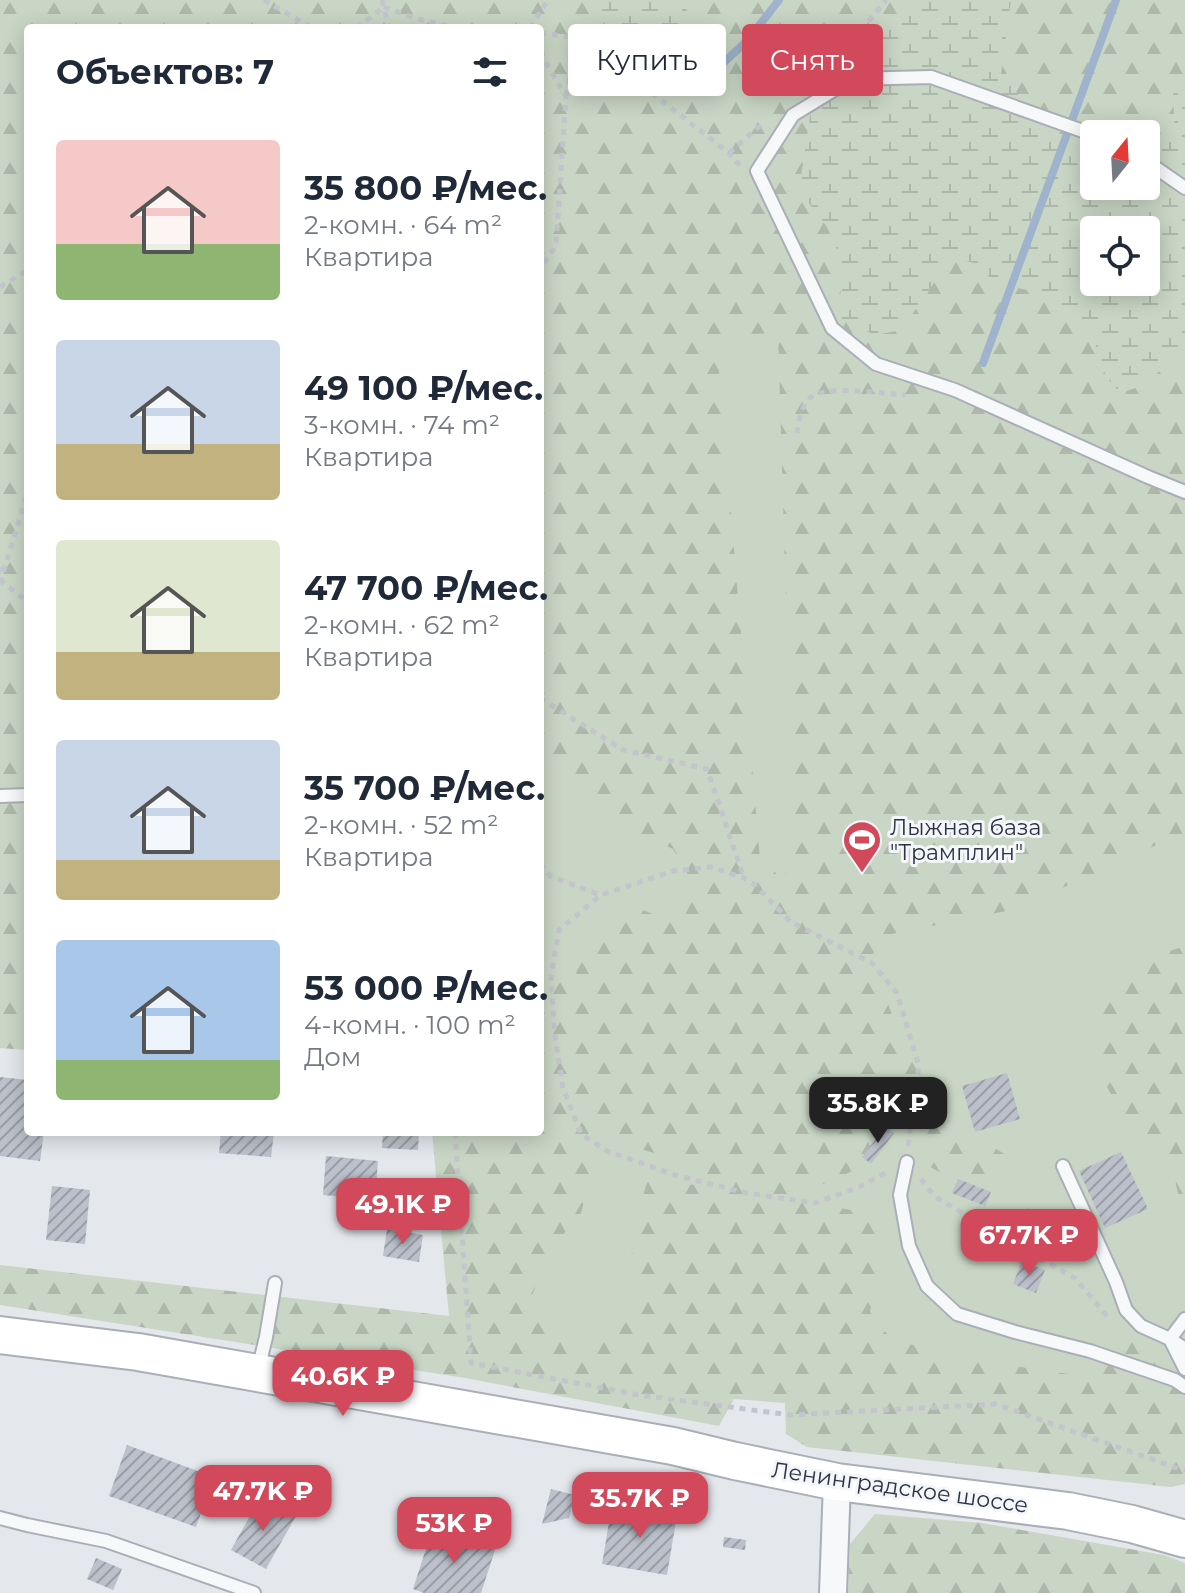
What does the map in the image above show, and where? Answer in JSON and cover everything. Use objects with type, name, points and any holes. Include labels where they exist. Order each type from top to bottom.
[{"type":"main road","name":"Ленинградское шоссе","points":[[0,1335],[138,1352],[646,1441],[837,1482],[1068,1511],[1185,1539]]},
{"type":"street","points":[[833,1593],[837,1482]]},
{"type":"lane","points":[[1080,130],[931,77],[852,79],[793,115],[757,171],[832,328],[876,364],[955,390],[1185,492]]},
{"type":"lane","points":[[1160,171],[1185,188]]},
{"type":"lane","points":[[0,796],[24,795]]},
{"type":"lane","points":[[907,1162],[900,1195],[909,1246],[927,1286],[957,1314],[1090,1351],[1175,1380],[1185,1387]]},
{"type":"lane","points":[[1063,1166],[1126,1310],[1141,1326],[1185,1349]]},
{"type":"lane","points":[[257,1373],[275,1283]]},
{"type":"lane","points":[[1170,1339],[1185,1319]]},
{"type":"lane","points":[[1170,1339],[1185,1369]]},
{"type":"lane","points":[[0,1518],[106,1541],[254,1593]]},
{"type":"path","points":[[264,0],[305,24]]},
{"type":"path","points":[[382,0],[388,24]]},
{"type":"path","points":[[533,24],[548,0]]},
{"type":"path","points":[[362,24],[384,7]]},
{"type":"path","points":[[384,7],[439,24]]},
{"type":"path","points":[[544,34],[568,37]]},
{"type":"path","points":[[544,59],[566,97]]},
{"type":"path","points":[[544,263],[556,245],[568,87]]},
{"type":"path","points":[[656,96],[729,153],[747,173]]},
{"type":"path","points":[[0,287],[24,272]]},
{"type":"path","points":[[797,433],[800,415],[810,397],[832,390],[916,396]]},
{"type":"path","points":[[1,582],[24,504]]},
{"type":"path","points":[[0,567],[1,582],[24,599]]},
{"type":"path","points":[[544,701],[623,750],[707,769],[744,878]]},
{"type":"path","points":[[907,1162],[859,1187],[815,1203],[746,1193],[675,1175],[607,1151],[581,1134],[563,1088],[555,1036],[551,977],[559,930],[601,895],[673,871],[711,867],[744,878],[755,885],[791,922],[872,963],[897,993],[919,1066],[907,1162],[934,1196],[1075,1278],[1113,1322]]},
{"type":"path","points":[[544,869],[550,876],[601,895]]},
{"type":"path","points":[[455,1136],[471,1363],[639,1395],[790,1415],[996,1404],[1185,1471]]},
{"type":"green space","name":"Лыжная база \"Трамплин\"","points":[[0,0],[1185,0],[1185,832],[1016,909],[877,937],[869,975],[889,1006],[904,1049],[937,1097],[958,1139],[991,1146],[1015,1160],[1000,1182],[960,1183],[930,1167],[911,1124],[895,1124],[855,1170],[819,1186],[815,1203],[876,1215],[882,1250],[870,1312],[891,1339],[965,1359],[1076,1375],[1097,1371],[1107,1338],[1149,1341],[1185,1381],[1185,1484],[1171,1487],[807,1447],[786,1434],[785,1403],[734,1399],[719,1426],[465,1378],[0,1305],[0,1265],[449,1316],[432,1136],[544,1136],[544,986],[575,980],[583,937],[635,907],[681,925],[696,888],[673,849],[614,824],[544,757],[544,24],[24,24],[24,1050],[0,1048]],"holes":[[[778,333],[794,872],[778,875],[760,859],[716,335]],[[601,1138],[704,1167],[703,1186],[648,1179],[629,1244],[644,1288],[633,1316],[578,1338],[547,1327],[532,1296],[549,1249],[580,1217]]]},
{"type":"green space","points":[[602,0],[677,0],[698,24],[606,24],[600,3]]},
{"type":"green space","points":[[913,0],[1011,0],[1001,74],[1077,164],[1080,164],[1080,200],[1160,200],[1160,142],[1175,134],[1173,94],[1185,80],[1185,358],[1160,371],[1141,386],[1121,393],[1102,368],[1094,336],[1040,293],[996,283],[974,263],[950,257],[901,330],[875,335],[841,319],[840,256],[827,227],[799,190],[810,116],[819,96],[883,96],[883,26]]},
{"type":"green space","name":"Лыжная база \"Трамплин\"","points":[[1185,0],[1185,1435],[495,1338],[539,1136],[544,1136],[544,571],[587,96],[726,96],[726,33],[742,31],[742,96],[883,96],[883,24],[846,24]]},
{"type":"green space","points":[[1185,946],[1185,1210],[1181,1206],[1173,1172],[1118,1106],[1095,1067],[1101,1002],[1145,959]]},
{"type":"green space","points":[[875,1514],[982,1523],[1164,1555],[1185,1563],[1185,1593],[848,1593],[850,1544]]},
{"type":"building","points":[[1007,1073],[1020,1119],[975,1132],[962,1086]]},
{"type":"building","points":[[0,1077],[24,1080],[24,1136],[43,1136],[40,1161],[0,1156]]},
{"type":"building","points":[[885,1127],[894,1133],[871,1164],[862,1157]]},
{"type":"building","points":[[221,1136],[274,1136],[271,1157],[219,1153]]},
{"type":"building","points":[[383,1136],[419,1136],[418,1150],[382,1148]]},
{"type":"building","points":[[1121,1152],[1148,1209],[1105,1228],[1079,1171]]},
{"type":"building","points":[[326,1156],[378,1161],[375,1200],[323,1195]]},
{"type":"building","points":[[958,1179],[991,1192],[985,1206],[952,1193]]},
{"type":"building","points":[[52,1186],[90,1190],[85,1244],[46,1240]]},
{"type":"building","points":[[1028,1208],[1062,1219],[1057,1234],[1023,1222]]},
{"type":"building","points":[[387,1229],[423,1235],[419,1262],[383,1256]]},
{"type":"building","points":[[1022,1261],[1045,1270],[1036,1293],[1013,1284]]},
{"type":"building","points":[[127,1445],[214,1477],[196,1527],[109,1496]]},
{"type":"building","points":[[551,1489],[575,1495],[569,1518],[542,1524]]},
{"type":"building","points":[[261,1496],[296,1516],[266,1569],[231,1550]]},
{"type":"building","points":[[612,1504],[677,1515],[667,1575],[602,1564]]},
{"type":"building","points":[[433,1527],[496,1547],[481,1593],[424,1593],[413,1589]]},
{"type":"building","points":[[724,1537],[746,1540],[745,1550],[723,1547]]},
{"type":"building","points":[[96,1558],[122,1569],[113,1590],[87,1579]]},
{"type":"waterway","points":[[726,60],[747,41],[779,0]]},
{"type":"waterway","points":[[983,363],[1116,0]]},
{"type":"place","name":"Лыжная база \"Трамплин\"","points":[[862,874]]}]
